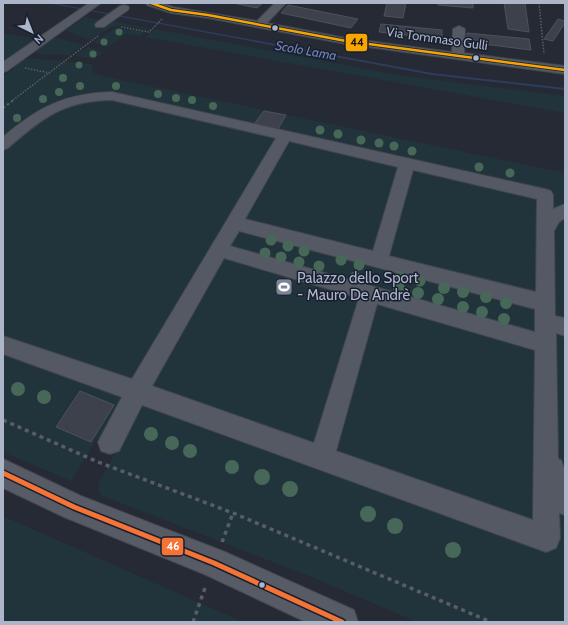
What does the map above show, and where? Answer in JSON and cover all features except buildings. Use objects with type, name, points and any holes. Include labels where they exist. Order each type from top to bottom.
[{"type":"main road","points":[[3,473],[74,506],[214,564],[342,622]]},
{"type":"street","name":"Via Tommaso Gulli","points":[[151,3],[171,10],[208,15],[346,41],[565,70]]},
{"type":"street","name":"Via Tommaso Gulli","points":[[174,3],[208,15]]},
{"type":"street","points":[[259,25],[281,3]]},
{"type":"street","points":[[3,68],[95,4]]},
{"type":"street","points":[[102,27],[123,9]]},
{"type":"street","points":[[458,56],[459,30]]},
{"type":"street","points":[[3,145],[42,113],[70,100],[94,96],[112,96],[545,195],[545,231],[552,318],[546,344],[546,538],[3,345]]},
{"type":"street","points":[[110,442],[218,250],[285,136]]},
{"type":"street","points":[[379,260],[407,164]]},
{"type":"street","points":[[545,231],[553,218],[565,210]]},
{"type":"street","points":[[234,223],[379,260],[552,318]]},
{"type":"street","points":[[218,250],[546,344]]},
{"type":"street","points":[[322,458],[370,293]]},
{"type":"street","points":[[546,447],[557,488],[565,502]]},
{"type":"path","points":[[539,3],[543,34],[544,67]]},
{"type":"path","points":[[117,27],[149,32],[164,18]]},
{"type":"path","points":[[3,108],[50,73],[102,27]]},
{"type":"path","points":[[23,68],[50,73]]},
{"type":"path","points":[[3,420],[98,462],[233,513],[491,622]]},
{"type":"shaded area","points":[[85,17],[100,20],[96,25],[105,27],[114,21],[150,29],[145,30],[116,26],[105,30],[90,40],[66,31]]},
{"type":"shaded area","points":[[116,28],[145,32],[140,36],[125,34],[109,47],[94,42]]},
{"type":"shaded area","points":[[155,29],[403,76],[565,96],[565,113],[145,37]]},
{"type":"shaded area","points":[[3,33],[35,39],[3,61]]},
{"type":"shaded area","points":[[55,37],[84,45],[69,55],[43,54],[34,52]]},
{"type":"shaded area","points":[[88,47],[103,52],[95,59],[75,56]]},
{"type":"shaded area","name":"Palazzo dello Sport - Mauro De Andrè","points":[[26,58],[92,64],[93,73],[116,79],[565,173],[565,622],[417,622],[309,576],[100,495],[98,484],[119,446],[97,438],[71,481],[3,452],[3,77],[15,68],[12,67]],"holes":[[[59,423],[95,437],[91,442],[56,427]]]},
{"type":"shaded area","points":[[3,516],[243,622],[3,622]]},
{"type":"waterway","name":"Scolo Lama","points":[[48,3],[432,74],[565,89]]},
{"type":"transit line","name":"44","points":[[151,3],[171,10],[208,15],[346,41],[565,70]]},
{"type":"transit line","name":"46","points":[[3,473],[74,507],[214,563],[342,622]]},
{"type":"place","name":"Palazzo dello Sport - Mauro De Andrè","points":[[284,287]]}]
